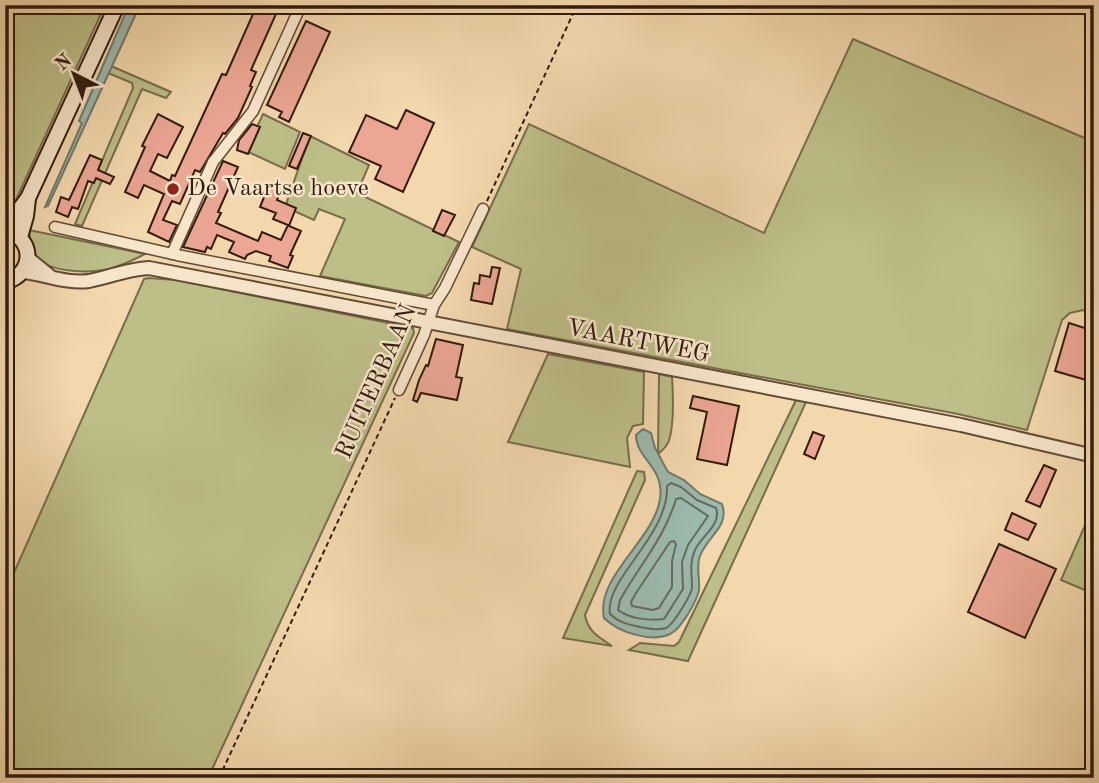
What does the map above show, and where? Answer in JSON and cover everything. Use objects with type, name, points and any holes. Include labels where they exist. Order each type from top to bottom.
[{"type":"main road","points":[[5,282],[13,280],[23,272],[28,258],[25,243],[5,229],[28,198],[117,5]]},
{"type":"main road","points":[[20,237],[28,198]]},
{"type":"street","points":[[173,272],[174,254],[213,162],[253,111],[301,5]]},
{"type":"street","name":"RUITERBAAN","points":[[398,390],[424,335],[434,305],[483,209]]},
{"type":"street","points":[[55,227],[174,254],[434,305]]},
{"type":"street","points":[[28,258],[51,277]]},
{"type":"street","name":"VAARTWEG","points":[[23,272],[69,281],[89,281],[140,268],[173,272],[961,425],[1094,456]]},
{"type":"path","points":[[483,209],[577,5]]},
{"type":"path","name":"RUITERBAAN","points":[[219,778],[398,390]]},
{"type":"green space","points":[[5,5],[105,5],[16,200],[5,198]]},
{"type":"green space","points":[[853,39],[1094,142],[1094,315],[1083,310],[1070,313],[1062,320],[1027,430],[958,414],[507,329],[521,269],[472,247],[529,124],[764,233]]},
{"type":"green space","points":[[111,66],[171,92],[166,98],[142,89],[82,226],[75,224],[133,88],[132,83],[108,73]]},
{"type":"green space","points":[[263,114],[300,132],[285,169],[246,151]]},
{"type":"green space","points":[[310,136],[369,165],[357,193],[459,242],[432,293],[426,296],[320,276],[345,219],[319,209],[314,220],[285,207]]},
{"type":"green space","points":[[29,230],[145,254],[104,270],[78,271],[58,268],[41,262],[36,257],[31,248]]},
{"type":"green space","points":[[144,279],[176,280],[413,328],[414,333],[208,778],[10,778],[5,776],[5,593]]},
{"type":"green space","points":[[548,354],[644,372],[643,424],[633,426],[627,438],[630,467],[508,442]]},
{"type":"green space","points":[[659,374],[672,377],[673,403],[669,440],[658,454]]},
{"type":"green space","points":[[796,400],[806,402],[688,661],[629,650],[640,643],[674,646],[679,642]]},
{"type":"green space","points":[[637,471],[644,472],[645,480],[585,615],[591,630],[612,646],[563,638]]},
{"type":"green space","points":[[1094,522],[1094,558],[1091,561],[1094,570],[1094,594],[1061,580],[1086,523]]},
{"type":"water","points":[[129,5],[140,5],[48,206],[45,207],[82,123],[79,121]]},
{"type":"water","points":[[643,429],[651,433],[655,448],[668,472],[684,480],[700,494],[722,504],[724,512],[720,525],[700,556],[699,590],[690,610],[683,622],[670,634],[654,637],[626,632],[604,618],[608,588],[656,514],[660,499],[655,471],[637,443],[636,435]]},
{"type":"building","points":[[257,5],[280,5],[251,70],[256,72],[250,86],[252,87],[238,118],[225,134],[223,133],[200,172],[195,170],[180,204],[172,201],[163,220],[177,225],[169,242],[148,232],[164,194],[144,185],[138,198],[125,192],[145,147],[142,146],[158,114],[183,127],[167,158],[158,154],[150,171],[170,181],[172,175],[175,176],[222,74],[226,75]]},
{"type":"building","points":[[306,21],[330,32],[289,122],[279,117],[282,112],[267,105]]},
{"type":"building","points":[[406,110],[434,123],[403,192],[375,179],[381,166],[349,152],[366,115],[397,129]]},
{"type":"building","points":[[252,124],[260,127],[248,154],[237,150],[239,140]]},
{"type":"building","points":[[303,133],[311,136],[297,169],[289,166]]},
{"type":"building","points":[[90,155],[102,160],[98,170],[114,177],[110,184],[96,178],[94,183],[88,181],[78,209],[72,207],[68,217],[56,212],[61,197],[69,200]]},
{"type":"building","points":[[223,161],[238,167],[218,212],[221,213],[216,223],[258,241],[262,232],[281,240],[288,225],[273,219],[276,213],[260,207],[269,185],[281,190],[277,200],[296,208],[289,226],[301,231],[290,255],[293,256],[288,268],[269,261],[271,256],[256,251],[245,259],[229,252],[234,242],[217,235],[211,249],[207,247],[205,252],[183,247]]},
{"type":"building","points":[[442,210],[455,215],[444,236],[433,231]]},
{"type":"building","points":[[492,267],[500,268],[492,304],[471,300],[474,283],[479,284],[480,275],[490,277]]},
{"type":"building","points":[[1069,323],[1094,331],[1094,353],[1086,380],[1055,371]]},
{"type":"building","points":[[436,339],[463,345],[456,377],[462,378],[457,400],[421,393],[417,402],[413,400],[419,380],[426,365],[428,366]]},
{"type":"building","points":[[693,396],[739,406],[727,465],[697,459],[707,412],[690,408]]},
{"type":"building","points":[[813,432],[824,436],[815,459],[804,454]]},
{"type":"building","points":[[1044,465],[1056,470],[1040,507],[1026,501]]},
{"type":"building","points":[[1012,513],[1036,524],[1028,540],[1005,530]]},
{"type":"building","points":[[999,544],[1056,569],[1025,638],[968,612]]},
{"type":"place","name":"De Vaartse hoeve","points":[[173,189]]}]
